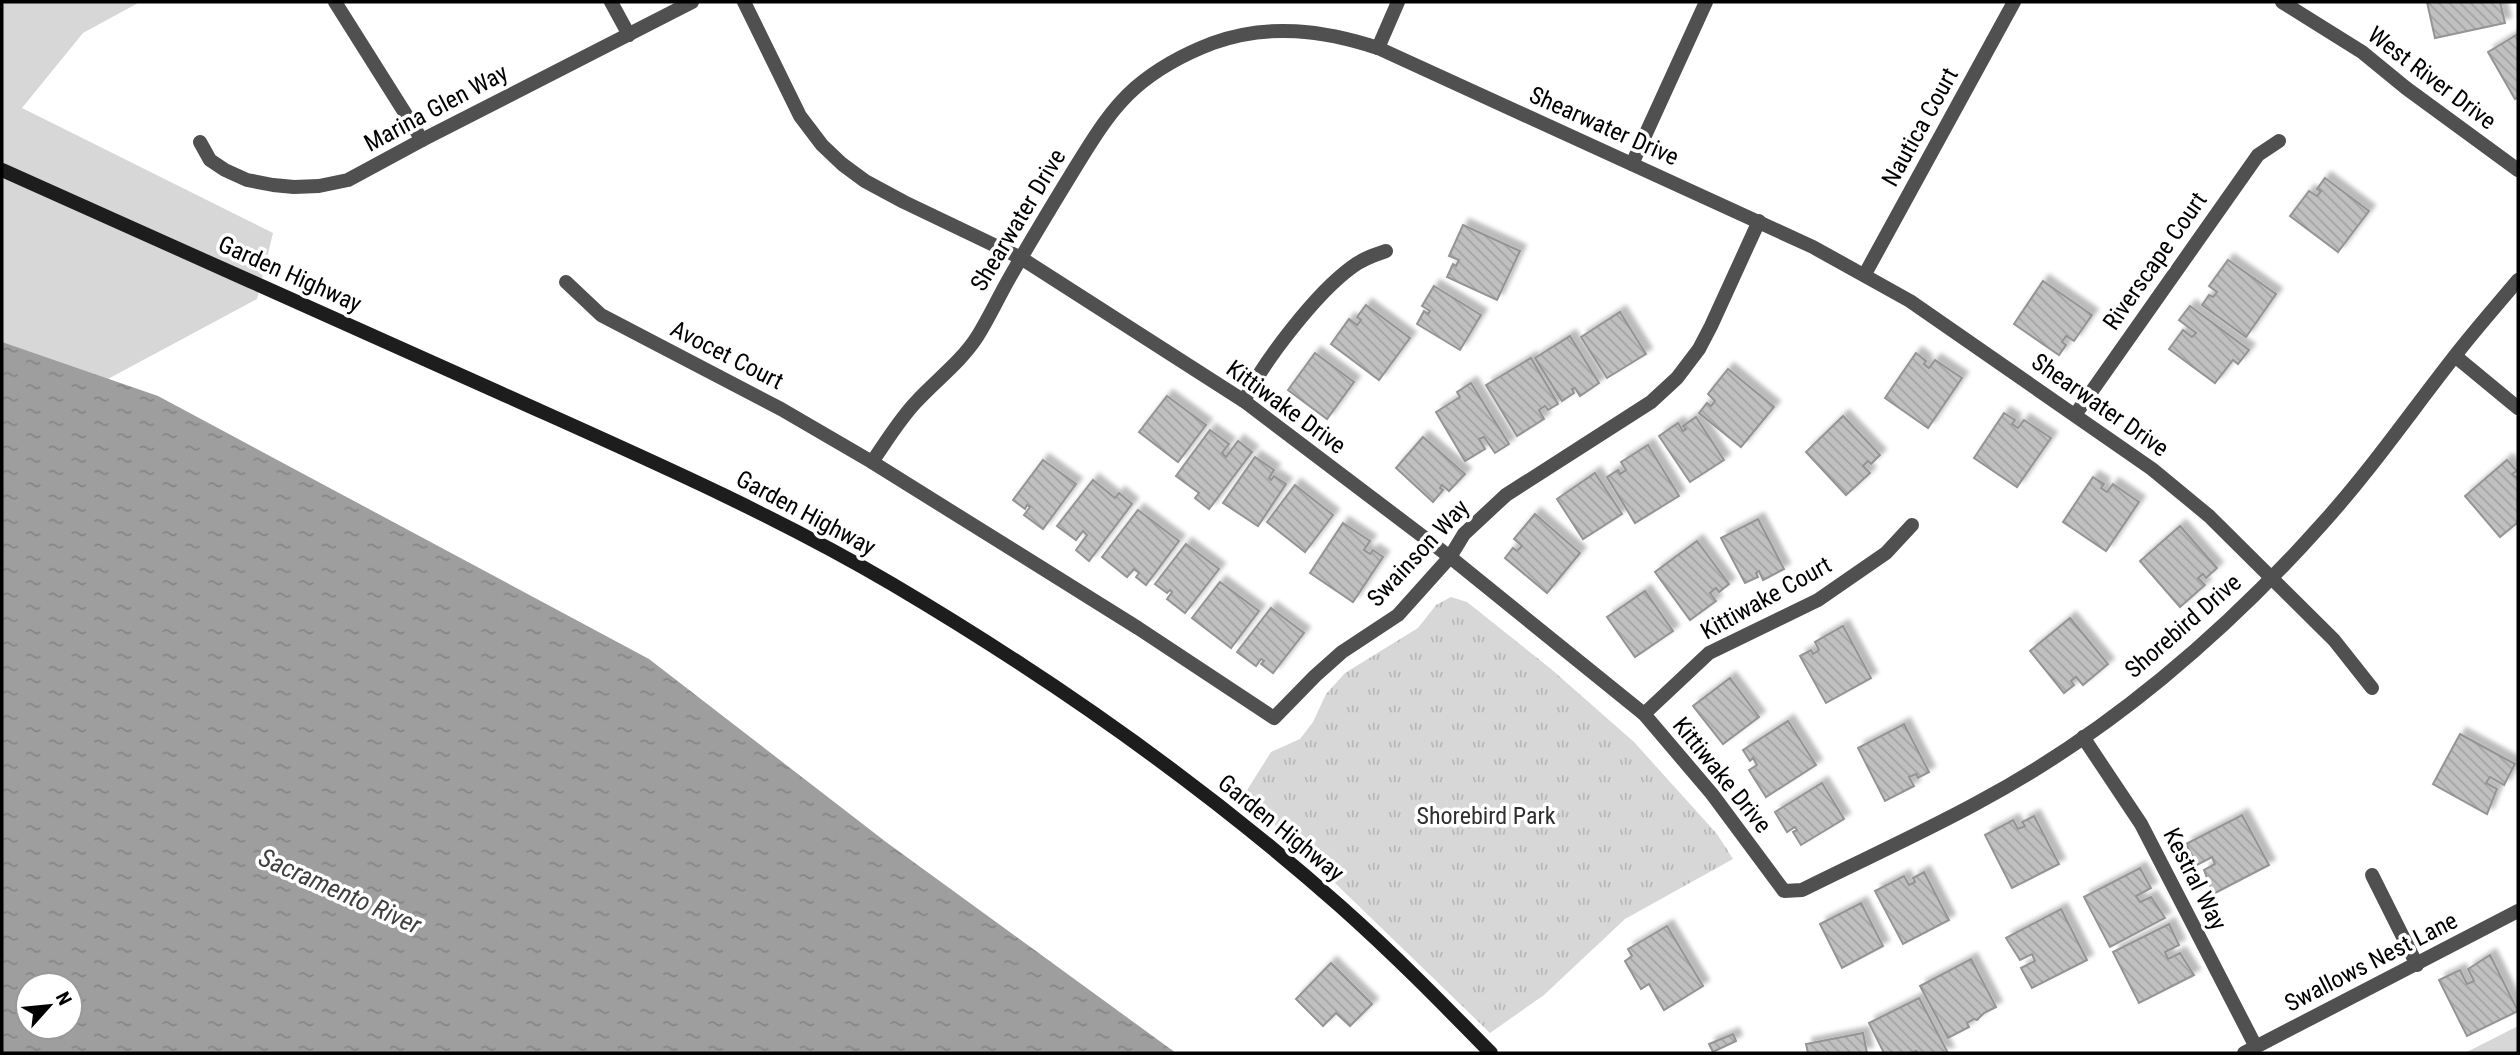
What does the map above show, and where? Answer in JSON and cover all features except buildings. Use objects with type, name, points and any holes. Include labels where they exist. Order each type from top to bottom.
[{"type":"main road","name":"Garden Highway","points":[[2,170],[713,489],[890,583],[1088,709],[1241,822],[1342,908],[1430,990],[1491,1053]]},
{"type":"street","points":[[335,2],[422,140]]},
{"type":"street","points":[[611,2],[629,34]]},
{"type":"street","name":"Marina Glen Way","points":[[200,142],[211,160],[247,180],[293,187],[319,186],[348,180],[692,2]]},
{"type":"street","name":"Kittiwake Drive","points":[[744,2],[800,116],[821,145],[842,164],[865,181],[904,202],[1021,258],[1244,401],[1450,557],[1644,714],[1712,794],[1784,891]]},
{"type":"street","points":[[1378,48],[1398,2]]},
{"type":"street","points":[[1632,164],[1706,2]]},
{"type":"street","name":"Nautica Court","points":[[1866,274],[2014,2]]},
{"type":"street","name":"West River Drive","points":[[2283,2],[2362,52],[2406,88],[2518,170]]},
{"type":"street","name":"Shearwater Drive","points":[[872,462],[916,402],[944,376],[976,337],[1021,258],[1109,116],[1133,89],[1189,52],[1230,37],[1266,31],[1302,30],[1378,48],[1759,221],[1866,274],[1910,301],[2152,469],[2200,508],[2334,640],[2372,688]]},
{"type":"street","name":"Riverscape Court","points":[[2075,415],[2258,155],[2279,142]]},
{"type":"street","name":"Swainson Way","points":[[872,462],[1138,628],[1274,718],[1342,652],[1398,615],[1450,557],[1464,534],[1506,495],[1651,402],[1677,377],[1699,349],[1759,221]]},
{"type":"street","points":[[1244,401],[1254,380],[1300,319],[1333,284],[1352,267],[1386,251]]},
{"type":"street","name":"Shorebird Drive","points":[[1784,891],[1802,890],[1979,802],[2083,737],[2196,648],[2272,577],[2322,524],[2382,454],[2455,356],[2518,280]]},
{"type":"street","name":"Avocet Court","points":[[566,282],[601,315],[782,409],[872,462]]},
{"type":"street","points":[[2455,356],[2518,408]]},
{"type":"street","name":"Kittiwake Court","points":[[1644,714],[1709,653],[1818,600],[1886,553],[1912,525]]},
{"type":"street","name":"Kestral Way","points":[[2083,737],[2141,824],[2250,1050]]},
{"type":"street","points":[[2372,876],[2417,965]]},
{"type":"street","name":"Swallows Nest Lane","points":[[2250,1050],[2518,911]]},
{"type":"green space","points":[[2,2],[140,2],[83,33],[22,108],[273,233],[257,299],[93,387],[2,352]]},
{"type":"green space","name":"Shorebird Park","points":[[1451,597],[1467,602],[1551,669],[1634,742],[1717,834],[1733,859],[1625,919],[1544,995],[1490,1033],[1244,795],[1271,752],[1300,739],[1313,722],[1326,694],[1345,673],[1418,628],[1436,605]]},
{"type":"green space","points":[[2518,1026],[2518,1053],[2465,1053]]},
{"type":"water","name":"Sacramento River","points":[[2,342],[158,396],[649,659],[886,842],[1176,1053],[2,1053]]}]
